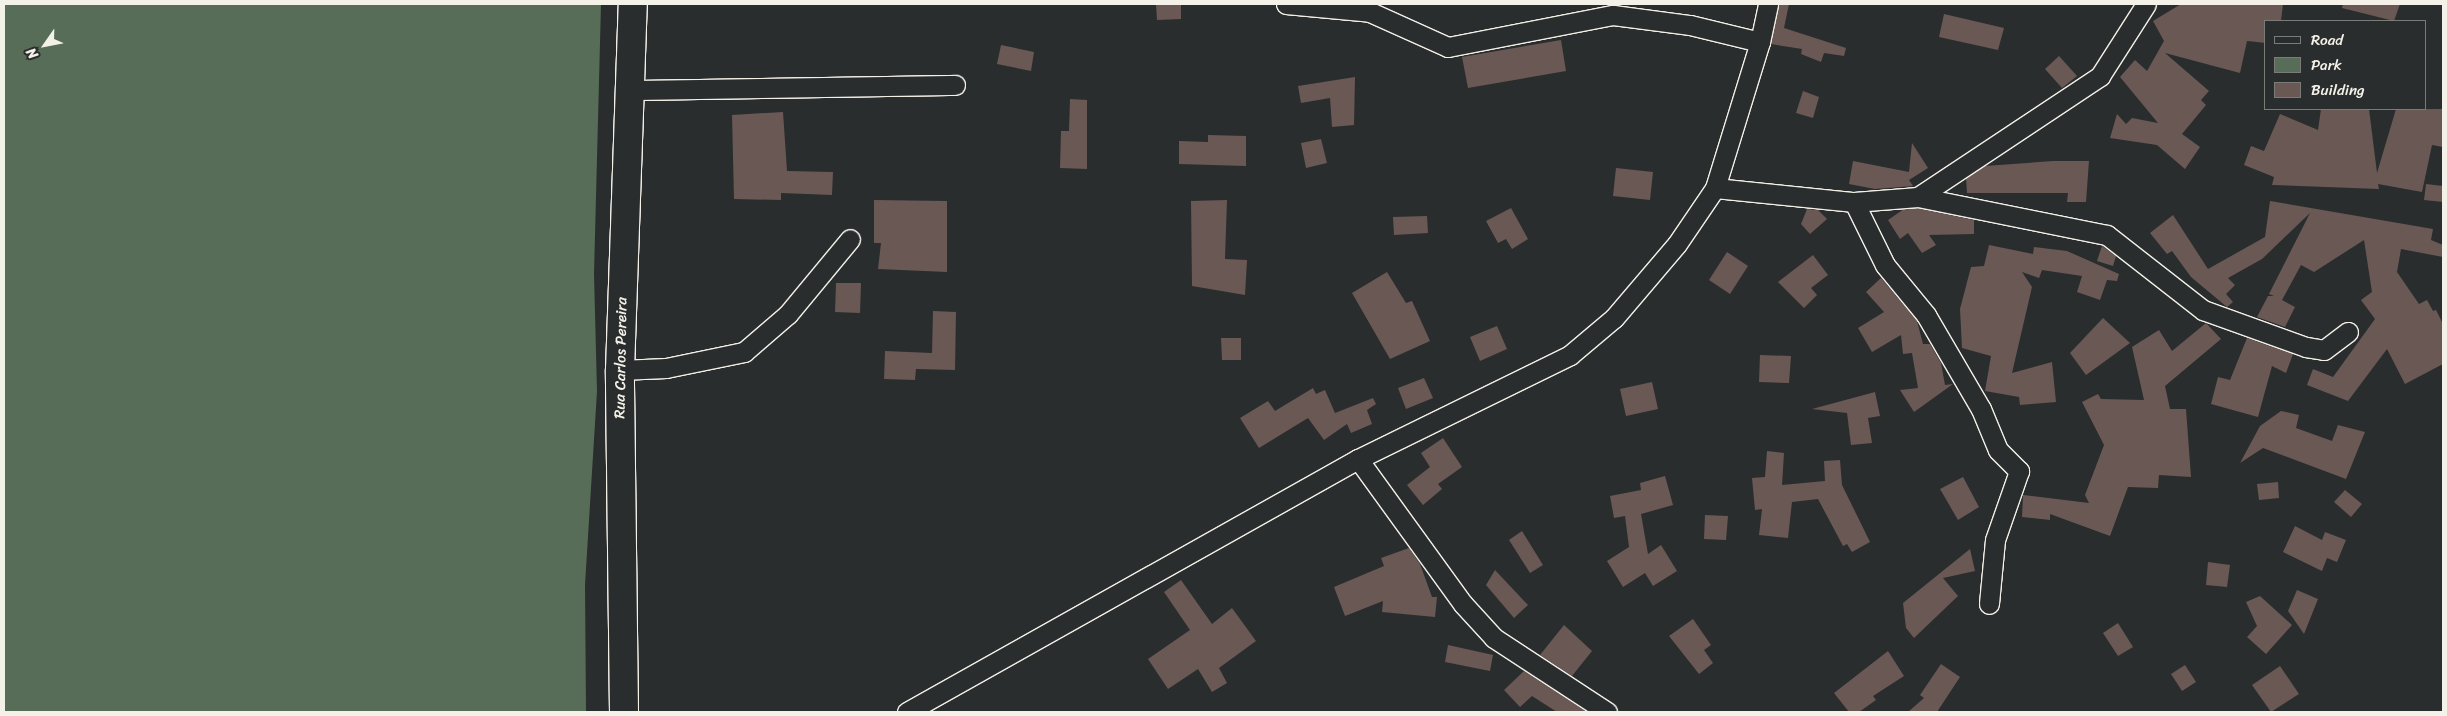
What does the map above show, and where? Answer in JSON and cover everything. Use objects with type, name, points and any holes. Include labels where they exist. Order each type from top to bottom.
[{"type":"main road","name":"Rua Carlos Pereira","points":[[624,712],[620,370],[633,4]]},
{"type":"street","points":[[1286,4],[1370,8],[1448,46],[1613,15],[1690,25],[1760,42]]},
{"type":"street","points":[[908,712],[1358,459],[1570,355],[1614,318],[1677,244],[1715,188],[1760,42],[1768,4]]},
{"type":"street","points":[[1918,197],[2100,76],[2146,4]]},
{"type":"street","points":[[630,90],[955,85]]},
{"type":"street","points":[[1715,188],[1854,202],[1918,197],[2117,239],[2203,310],[2306,347],[2324,350],[2348,332]]},
{"type":"street","points":[[1854,202],[1885,265],[1926,315],[1981,409],[1998,450],[2019,471],[1994,540],[1989,604]]},
{"type":"street","points":[[620,370],[666,368],[744,352],[788,314],[850,239]]},
{"type":"street","points":[[1358,459],[1463,604],[1494,638],[1607,712]]},
{"type":"green space","points":[[4,4],[601,4],[594,274],[597,391],[585,585],[586,712],[4,712]]},
{"type":"building","points":[[1156,4],[1181,4],[1181,19],[1157,20]]},
{"type":"building","points":[[1779,4],[1789,4],[1784,28],[1846,48],[1844,56],[1824,53],[1821,62],[1801,54],[1802,49],[1771,44]]},
{"type":"building","points":[[2181,4],[2283,4],[2281,20],[2264,20],[2264,43],[2247,41],[2240,73],[2165,53],[2209,91],[2201,100],[2206,105],[2182,134],[2200,147],[2185,169],[2157,145],[2110,138],[2117,114],[2126,124],[2132,118],[2158,123],[2120,77],[2135,60],[2147,71],[2164,41],[2153,21]]},
{"type":"building","points":[[2343,4],[2400,4],[2394,20],[2342,8]]},
{"type":"building","points":[[1944,14],[2004,28],[1998,50],[1939,37]]},
{"type":"building","points":[[1561,40],[1566,71],[1468,88],[1462,57]]},
{"type":"building","points":[[1001,45],[1034,52],[1031,71],[997,64]]},
{"type":"building","points":[[2059,56],[2077,76],[2062,88],[2045,69]]},
{"type":"building","points":[[1355,77],[1354,125],[1332,127],[1330,98],[1301,103],[1298,86]]},
{"type":"building","points":[[1803,91],[1819,97],[1813,118],[1796,113]]},
{"type":"building","points":[[1070,99],[1087,100],[1087,169],[1060,168],[1061,131],[1069,131]]},
{"type":"building","points":[[2443,109],[2443,147],[2432,145],[2422,192],[2378,184],[2379,189],[2272,185],[2274,177],[2244,165],[2251,146],[2264,151],[2280,114],[2318,130],[2321,110],[2369,110],[2377,173],[2396,110]]},
{"type":"building","points":[[783,112],[787,171],[833,172],[832,195],[781,193],[781,200],[734,199],[732,115]]},
{"type":"building","points":[[1208,135],[1246,136],[1246,166],[1179,164],[1179,141],[1208,142]]},
{"type":"building","points":[[1321,139],[1327,163],[1306,168],[1301,143]]},
{"type":"building","points":[[1912,143],[1928,168],[1909,180],[1913,186],[1875,189],[1849,184],[1853,161],[1909,172]]},
{"type":"building","points":[[2053,161],[2089,161],[2086,202],[2067,202],[2068,193],[1967,193],[1966,178],[1985,166]]},
{"type":"building","points":[[1616,168],[1653,172],[1650,200],[1613,196]]},
{"type":"building","points":[[2426,184],[2443,186],[2443,202],[2424,200]]},
{"type":"building","points":[[874,200],[947,201],[947,272],[878,269],[881,243],[874,243]]},
{"type":"building","points":[[1227,200],[1225,259],[1247,260],[1245,295],[1192,286],[1191,201]]},
{"type":"building","points":[[2270,201],[2433,229],[2431,240],[2443,245],[2443,257],[2401,249],[2397,272],[2419,304],[2427,300],[2433,311],[2436,310],[2443,324],[2443,364],[2405,384],[2387,349],[2348,401],[2307,385],[2313,369],[2333,377],[2375,319],[2361,300],[2372,292],[2364,240],[2314,272],[2301,265],[2282,300],[2295,307],[2285,327],[2257,317],[2268,296],[2274,296],[2269,294],[2310,213],[2262,259],[2228,278],[2235,285],[2226,294],[2233,302],[2227,307],[2191,277],[2172,251],[2167,254],[2150,233],[2173,215],[2208,269],[2265,237]]},
{"type":"building","points":[[1511,208],[1528,239],[1512,249],[1506,239],[1498,243],[1486,221]]},
{"type":"building","points":[[1917,208],[1974,220],[1974,234],[1929,235],[1936,245],[1922,253],[1908,233],[1900,239],[1888,220],[1904,209]]},
{"type":"building","points":[[1807,209],[1818,210],[1827,219],[1810,234],[1801,224]]},
{"type":"building","points":[[1427,216],[1428,233],[1394,235],[1393,217]]},
{"type":"building","points":[[1989,245],[2033,254],[2034,247],[2067,251],[2119,274],[2117,281],[2107,280],[2100,300],[2077,292],[2082,276],[2042,270],[2039,278],[2022,272],[2032,287],[2012,373],[2052,362],[2056,402],[2020,405],[2019,397],[1985,391],[1991,356],[1962,348],[1960,309],[1971,267],[1984,266]]},
{"type":"building","points":[[2102,246],[2116,256],[2113,266],[2097,261]]},
{"type":"building","points":[[1727,252],[1748,266],[1730,294],[1709,280]]},
{"type":"building","points":[[1813,255],[1828,275],[1811,288],[1817,295],[1804,308],[1778,282]]},
{"type":"building","points":[[1387,272],[1406,303],[1412,301],[1430,341],[1390,359],[1352,293]]},
{"type":"building","points":[[1881,278],[1917,321],[1923,344],[1930,344],[1941,363],[1945,385],[1953,384],[1914,412],[1900,390],[1918,388],[1912,353],[1903,354],[1901,335],[1872,352],[1858,328],[1884,312],[1866,292]]},
{"type":"building","points":[[836,283],[861,283],[860,313],[835,312]]},
{"type":"building","points":[[933,311],[956,312],[955,370],[916,369],[915,380],[884,379],[885,351],[932,353]]},
{"type":"building","points":[[2103,318],[2130,343],[2086,375],[2070,353]]},
{"type":"building","points":[[2206,323],[2221,339],[2165,386],[2170,409],[2186,409],[2191,477],[2159,475],[2158,488],[2128,487],[2110,536],[2050,514],[2050,520],[2022,517],[2023,495],[2089,503],[2085,495],[2104,445],[2082,402],[2098,394],[2101,399],[2144,400],[2132,347],[2159,330],[2172,351]]},
{"type":"building","points":[[1497,326],[1507,349],[1480,361],[1470,337]]},
{"type":"building","points":[[1221,338],[1241,338],[1241,360],[1222,360]]},
{"type":"building","points":[[2247,338],[2293,354],[2286,373],[2272,366],[2258,417],[2211,404],[2218,377],[2230,380]]},
{"type":"building","points":[[1760,355],[1791,356],[1789,383],[1759,382]]},
{"type":"building","points":[[1424,378],[1433,398],[1406,409],[1398,388]]},
{"type":"building","points":[[1652,382],[1658,409],[1626,416],[1620,389]]},
{"type":"building","points":[[1313,388],[1316,394],[1325,390],[1335,413],[1373,398],[1376,404],[1367,410],[1372,424],[1351,433],[1347,424],[1324,440],[1308,418],[1259,448],[1240,418],[1268,401],[1275,411]]},
{"type":"building","points":[[1875,392],[1880,416],[1868,418],[1872,443],[1851,445],[1847,413],[1812,409]]},
{"type":"building","points":[[2281,411],[2299,415],[2296,428],[2332,441],[2338,425],[2365,432],[2346,479],[2263,448],[2240,463],[2260,426]]},
{"type":"building","points":[[1443,438],[1462,467],[1438,484],[1442,489],[1423,505],[1407,485],[1430,467],[1421,453]]},
{"type":"building","points":[[1767,451],[1784,453],[1782,485],[1825,481],[1824,461],[1840,460],[1842,485],[1870,542],[1852,552],[1847,544],[1843,546],[1818,499],[1792,502],[1788,538],[1759,535],[1762,509],[1755,510],[1752,478],[1765,477]]},
{"type":"building","points":[[1665,476],[1673,505],[1641,514],[1648,554],[1661,545],[1677,571],[1653,586],[1645,573],[1623,587],[1607,561],[1629,547],[1625,516],[1614,518],[1610,496],[1641,490],[1640,483]]},
{"type":"building","points":[[1963,477],[1979,507],[1958,520],[1940,489]]},
{"type":"building","points":[[2278,482],[2279,498],[2259,500],[2257,484]]},
{"type":"building","points":[[2345,490],[2362,504],[2351,517],[2334,502]]},
{"type":"building","points":[[1705,515],[1728,516],[1726,540],[1704,539]]},
{"type":"building","points":[[2295,526],[2322,540],[2325,532],[2346,540],[2337,562],[2327,558],[2322,571],[2283,552]]},
{"type":"building","points":[[1522,531],[1543,565],[1530,573],[1509,540]]},
{"type":"building","points":[[1409,548],[1420,564],[1432,597],[1437,597],[1435,617],[1382,612],[1383,601],[1345,616],[1334,587],[1384,566],[1381,558]]},
{"type":"building","points":[[1970,549],[1975,571],[1943,578],[1958,596],[1914,638],[1906,628],[1903,603]]},
{"type":"building","points":[[2208,562],[2230,565],[2227,587],[2206,585]]},
{"type":"building","points":[[1495,570],[1528,605],[1514,618],[1486,585]]},
{"type":"building","points":[[1181,580],[1212,624],[1232,608],[1256,641],[1219,668],[1227,683],[1212,692],[1198,669],[1168,689],[1148,659],[1190,630],[1164,592]]},
{"type":"building","points":[[2297,590],[2318,599],[2304,634],[2288,611]]},
{"type":"building","points":[[2260,596],[2292,625],[2266,654],[2247,637],[2257,626],[2246,602]]},
{"type":"building","points":[[1693,619],[1711,645],[1704,650],[1713,663],[1699,674],[1669,636]]},
{"type":"building","points":[[2118,623],[2133,647],[2118,656],[2103,633]]},
{"type":"building","points":[[1564,625],[1592,651],[1572,676],[1540,655]]},
{"type":"building","points":[[1448,645],[1493,655],[1490,671],[1445,662]]},
{"type":"building","points":[[1888,651],[1904,676],[1873,696],[1876,700],[1859,712],[1849,712],[1834,693]]},
{"type":"building","points":[[1941,664],[1960,677],[1937,712],[1908,712],[1924,698],[1920,695]]},
{"type":"building","points":[[2185,665],[2196,682],[2182,691],[2171,674]]},
{"type":"building","points":[[2280,666],[2299,694],[2271,712],[2252,685]]},
{"type":"building","points":[[1524,671],[1587,712],[1557,712],[1532,696],[1520,707],[1504,690]]}]
